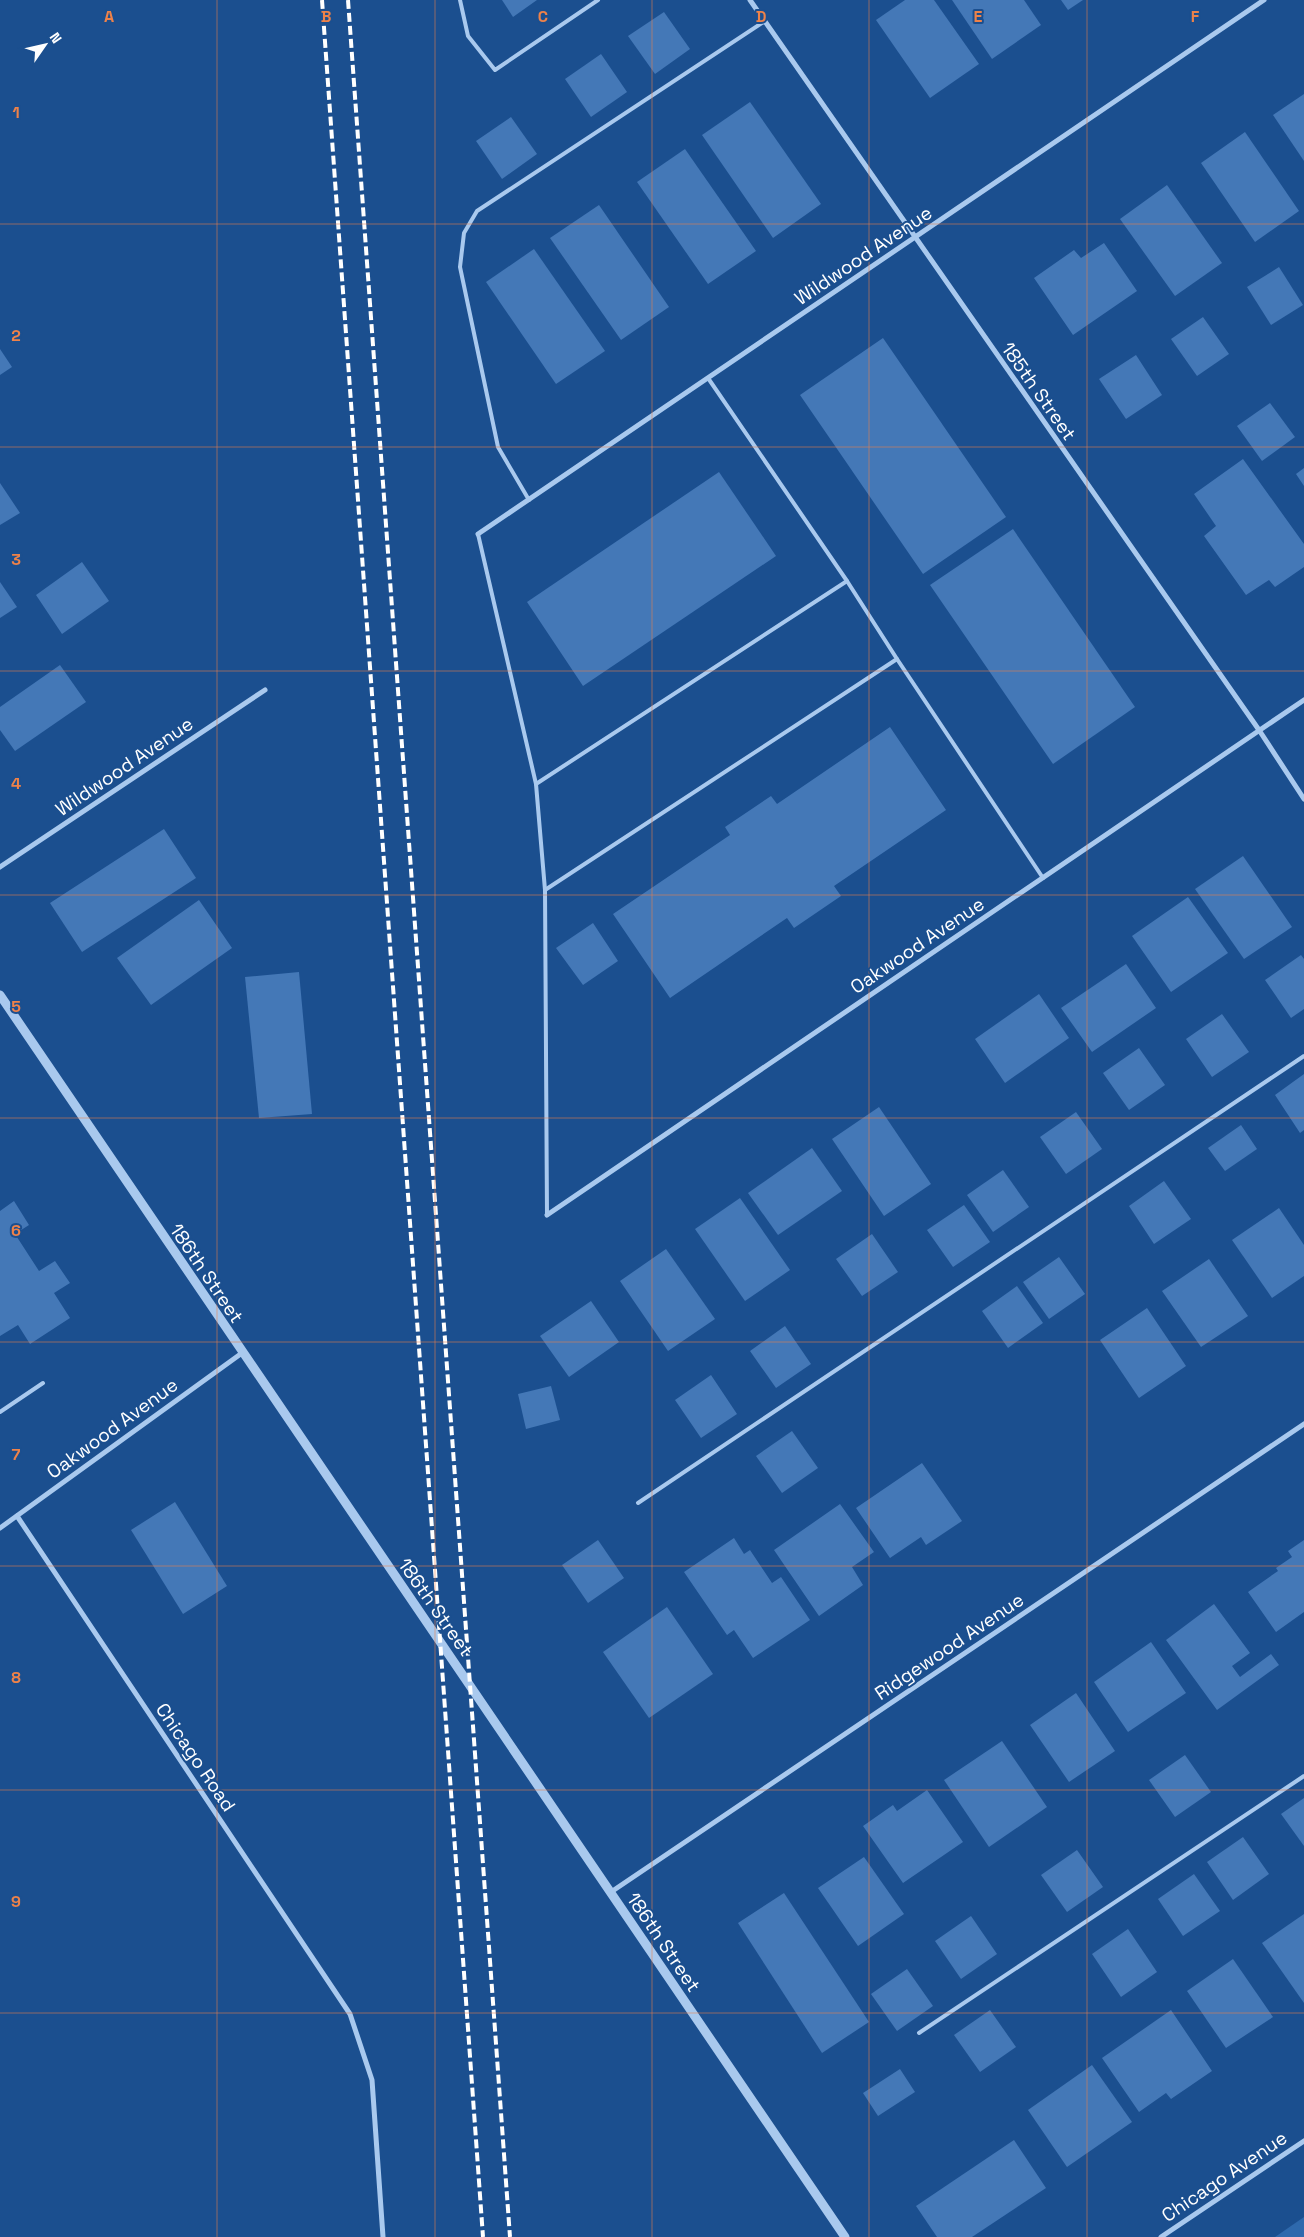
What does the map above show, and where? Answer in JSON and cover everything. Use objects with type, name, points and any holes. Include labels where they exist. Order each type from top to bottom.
[{"type":"street","name":"185th Street","points":[[750,0],[914,238],[1259,730],[1304,799]]},
{"type":"street","name":"Wildwood Avenue","points":[[478,534],[1264,0]]},
{"type":"street","name":"Wildwood Avenue","points":[[0,867],[265,690]]},
{"type":"street","name":"Oakwood Avenue","points":[[547,1215],[1304,700]]},
{"type":"street","name":"186th Street","points":[[0,995],[845,2237]]},
{"type":"street","name":"Oakwood Avenue","points":[[0,1528],[242,1353]]},
{"type":"street","name":"Ridgewood Avenue","points":[[611,1892],[1304,1424]]},
{"type":"street","name":"Chicago Road","points":[[17,1516],[350,2014],[372,2080],[383,2237]]},
{"type":"street","name":"Chicago Avenue","points":[[1161,2237],[1304,2140]]},
{"type":"lane","points":[[460,0],[468,36],[495,70],[598,0]]},
{"type":"lane","points":[[529,500],[498,447],[460,267],[464,233],[477,211],[765,21]]},
{"type":"lane","points":[[708,378],[847,581],[1042,878]]},
{"type":"lane","points":[[478,534],[536,784],[545,890],[547,1215]]},
{"type":"lane","points":[[536,784],[847,581]]},
{"type":"lane","points":[[545,890],[897,659]]},
{"type":"lane","points":[[638,1502],[1304,1056]]},
{"type":"lane","points":[[0,1412],[43,1383]]},
{"type":"lane","points":[[919,2033],[1304,1776]]},
{"type":"shaded area","points":[[1304,2217],[1304,2237],[1275,2237]]},
{"type":"building","points":[[502,0],[537,0],[513,17]]},
{"type":"building","points":[[905,0],[934,0],[979,64],[930,98],[876,20]]},
{"type":"building","points":[[952,0],[1024,0],[1041,25],[992,59]]},
{"type":"building","points":[[1061,0],[1083,0],[1068,10]]},
{"type":"building","points":[[664,12],[690,49],[655,74],[628,36]]},
{"type":"building","points":[[601,54],[627,92],[591,117],[565,79]]},
{"type":"building","points":[[1304,94],[1304,161],[1273,115]]},
{"type":"building","points":[[750,102],[821,204],[773,238],[702,135]]},
{"type":"building","points":[[511,117],[537,154],[502,179],[476,141]]},
{"type":"building","points":[[1245,132],[1299,211],[1255,242],[1201,163]]},
{"type":"building","points":[[685,149],[756,251],[708,284],[637,182]]},
{"type":"building","points":[[1167,185],[1222,263],[1175,296],[1120,219]]},
{"type":"building","points":[[599,205],[669,307],[621,340],[550,238]]},
{"type":"building","points":[[1104,243],[1137,291],[1073,335],[1034,278],[1074,250],[1081,258]]},
{"type":"building","points":[[534,249],[605,351],[556,384],[486,282]]},
{"type":"building","points":[[1279,267],[1303,305],[1271,325],[1247,287]]},
{"type":"building","points":[[1203,317],[1229,354],[1197,376],[1171,339]]},
{"type":"building","points":[[883,338],[1006,517],[923,574],[800,395]]},
{"type":"building","points":[[0,349],[12,367],[0,375]]},
{"type":"building","points":[[1136,355],[1162,395],[1126,419],[1099,379]]},
{"type":"building","points":[[1270,403],[1295,437],[1262,461],[1237,426]]},
{"type":"building","points":[[1243,459],[1304,544],[1304,567],[1275,587],[1269,580],[1246,595],[1204,536],[1216,526],[1194,494]]},
{"type":"building","points":[[1304,468],[1304,486],[1296,474]]},
{"type":"building","points":[[719,472],[776,556],[583,686],[527,602]]},
{"type":"building","points":[[0,483],[20,513],[0,525]]},
{"type":"building","points":[[1013,529],[1135,707],[1053,764],[930,585]]},
{"type":"building","points":[[82,562],[109,601],[62,634],[36,595]]},
{"type":"building","points":[[0,582],[17,607],[0,618]]},
{"type":"building","points":[[60,665],[86,702],[15,751],[0,730],[0,707]]},
{"type":"building","points":[[890,727],[946,810],[834,886],[841,896],[794,928],[787,918],[670,998],[613,914],[730,835],[725,827],[771,796],[777,804]]},
{"type":"building","points":[[164,829],[196,878],[82,952],[50,903]]},
{"type":"building","points":[[1243,856],[1292,927],[1244,959],[1195,889]]},
{"type":"building","points":[[1188,897],[1228,953],[1171,992],[1132,936]]},
{"type":"building","points":[[199,900],[232,948],[151,1005],[117,958]]},
{"type":"building","points":[[593,923],[618,961],[583,985],[556,948]]},
{"type":"building","points":[[1301,955],[1304,959],[1304,1009],[1291,1018],[1265,980]]},
{"type":"building","points":[[1126,964],[1156,1008],[1092,1052],[1061,1008]]},
{"type":"building","points":[[299,972],[312,1114],[259,1118],[245,977]]},
{"type":"building","points":[[1039,994],[1069,1038],[1005,1083],[975,1039]]},
{"type":"building","points":[[1222,1014],[1249,1052],[1212,1077],[1186,1039]]},
{"type":"building","points":[[1139,1048],[1165,1085],[1129,1110],[1103,1073]]},
{"type":"building","points":[[1304,1074],[1304,1130],[1300,1133],[1275,1095]]},
{"type":"building","points":[[879,1107],[931,1184],[884,1216],[832,1139]]},
{"type":"building","points":[[1076,1112],[1102,1149],[1066,1174],[1040,1137]]},
{"type":"building","points":[[1241,1125],[1257,1149],[1225,1171],[1208,1148]]},
{"type":"building","points":[[812,1148],[842,1191],[778,1235],[748,1193]]},
{"type":"building","points":[[1003,1170],[1029,1207],[993,1232],[967,1195]]},
{"type":"building","points":[[1164,1181],[1191,1219],[1154,1244],[1129,1206]]},
{"type":"building","points":[[740,1198],[790,1270],[745,1301],[695,1229]]},
{"type":"building","points":[[14,1201],[29,1225],[15,1234],[39,1271],[55,1261],[70,1283],[54,1293],[70,1318],[30,1344],[18,1325],[0,1336],[0,1211]]},
{"type":"building","points":[[964,1205],[990,1242],[953,1267],[927,1230]]},
{"type":"building","points":[[1279,1208],[1304,1245],[1304,1276],[1272,1298],[1232,1240]]},
{"type":"building","points":[[872,1234],[898,1272],[862,1296],[836,1259]]},
{"type":"building","points":[[666,1249],[715,1319],[668,1351],[620,1281]]},
{"type":"building","points":[[1059,1257],[1085,1294],[1049,1319],[1023,1282]]},
{"type":"building","points":[[1209,1259],[1248,1316],[1201,1347],[1162,1291]]},
{"type":"building","points":[[1017,1286],[1043,1323],[1008,1348],[982,1311]]},
{"type":"building","points":[[591,1301],[619,1342],[569,1377],[540,1336]]},
{"type":"building","points":[[1147,1308],[1186,1366],[1139,1398],[1100,1340]]},
{"type":"building","points":[[785,1326],[811,1364],[776,1388],[750,1351]]},
{"type":"building","points":[[711,1375],[737,1414],[701,1438],[675,1400]]},
{"type":"building","points":[[551,1386],[560,1420],[526,1429],[518,1394]]},
{"type":"building","points":[[792,1431],[818,1468],[782,1493],[756,1456]]},
{"type":"building","points":[[922,1463],[962,1521],[926,1545],[921,1537],[890,1558],[856,1508]]},
{"type":"building","points":[[175,1502],[227,1586],[183,1614],[131,1530]]},
{"type":"building","points":[[840,1504],[874,1552],[852,1567],[863,1585],[819,1616],[774,1550]]},
{"type":"building","points":[[734,1538],[744,1554],[750,1550],[772,1583],[781,1577],[810,1620],[753,1658],[734,1630],[727,1635],[684,1572]]},
{"type":"building","points":[[598,1540],[624,1578],[588,1603],[562,1565]]},
{"type":"building","points":[[1304,1540],[1304,1612],[1276,1632],[1248,1592],[1278,1571],[1276,1568],[1292,1557],[1288,1551]]},
{"type":"building","points":[[1214,1604],[1250,1653],[1232,1666],[1240,1677],[1271,1654],[1279,1665],[1217,1710],[1166,1640]]},
{"type":"building","points":[[667,1607],[713,1674],[649,1718],[603,1652]]},
{"type":"building","points":[[1151,1642],[1186,1693],[1128,1732],[1094,1682]]},
{"type":"building","points":[[1076,1693],[1115,1751],[1069,1782],[1030,1725]]},
{"type":"building","points":[[1002,1741],[1047,1807],[989,1847],[944,1780]]},
{"type":"building","points":[[1185,1755],[1211,1792],[1175,1817],[1149,1780]]},
{"type":"building","points":[[927,1790],[963,1842],[903,1883],[863,1826],[893,1805],[897,1811]]},
{"type":"building","points":[[1304,1798],[1304,1846],[1281,1814]]},
{"type":"building","points":[[1243,1837],[1269,1874],[1233,1900],[1207,1862]]},
{"type":"building","points":[[1077,1850],[1103,1887],[1067,1912],[1041,1875]]},
{"type":"building","points":[[864,1857],[904,1914],[858,1946],[818,1888]]},
{"type":"building","points":[[1194,1874],[1220,1911],[1183,1936],[1158,1899]]},
{"type":"building","points":[[784,1893],[869,2022],[822,2053],[738,1923]]},
{"type":"building","points":[[1304,1914],[1304,2003],[1262,1943]]},
{"type":"building","points":[[971,1916],[997,1954],[961,1979],[935,1941]]},
{"type":"building","points":[[1128,1929],[1157,1972],[1121,1997],[1092,1954]]},
{"type":"building","points":[[1233,1959],[1273,2017],[1226,2048],[1187,1991]]},
{"type":"building","points":[[907,1969],[933,2006],[897,2031],[871,1994]]},
{"type":"building","points":[[990,2010],[1016,2047],[980,2072],[954,2035]]},
{"type":"building","points":[[1171,2010],[1212,2071],[1171,2099],[1166,2093],[1139,2112],[1102,2058]]},
{"type":"building","points":[[1092,2065],[1132,2122],[1067,2167],[1028,2110]]},
{"type":"building","points":[[900,2069],[915,2092],[878,2116],[863,2093]]},
{"type":"building","points":[[1014,2140],[1046,2188],[972,2237],[937,2237],[916,2206]]},
{"type":"railway","points":[[322,0],[483,2237]]},
{"type":"railway","points":[[348,0],[510,2237]]}]
